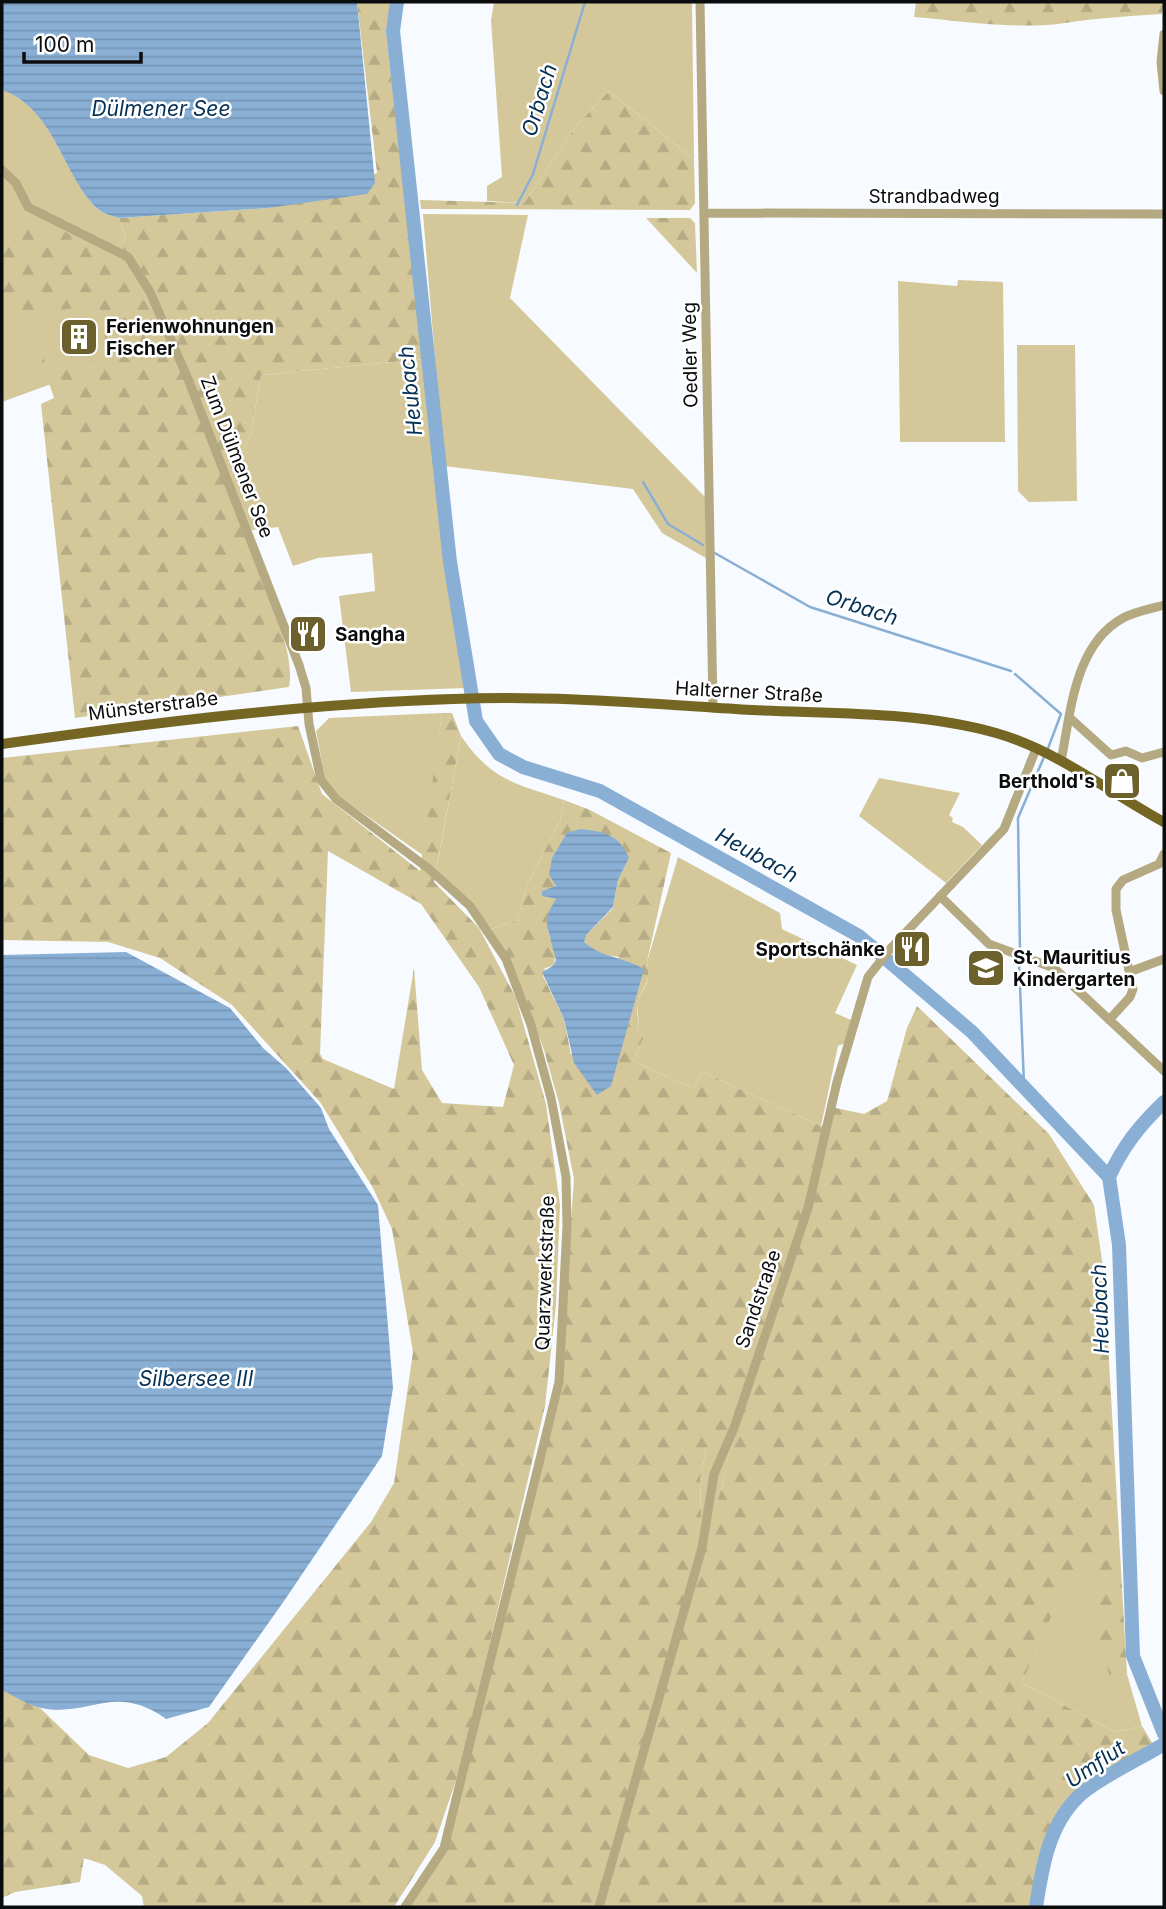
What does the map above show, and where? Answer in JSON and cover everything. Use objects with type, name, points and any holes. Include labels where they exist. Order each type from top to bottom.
[{"type":"main road","name":"Halterner Straße","points":[[308,706],[495,699],[925,720],[996,733],[1047,754],[1164,822]]},
{"type":"main road","name":"Münsterstraße","points":[[2,744],[308,706]]},
{"type":"street","name":"Oedler Weg","points":[[699,2],[713,708]]},
{"type":"street","points":[[1164,34],[1161,62],[1164,91]]},
{"type":"street","name":"Zum Dülmener See","points":[[2,170],[16,183],[28,207],[128,257],[150,292],[188,379],[284,625],[304,682],[308,706]]},
{"type":"street","name":"Strandbadweg","points":[[705,214],[1164,214]]},
{"type":"street","name":"Sandstraße","points":[[598,1907],[702,1548],[714,1474],[734,1428],[808,1208],[837,1082],[869,977],[891,948],[1004,828],[1070,718],[1080,671],[1094,646],[1121,619],[1164,605]]},
{"type":"street","name":"Quarzwerkstraße","points":[[308,706],[321,780],[336,799],[429,870],[470,906],[506,959],[531,1025],[551,1098],[566,1177],[567,1226],[559,1382],[444,1848],[405,1907]]},
{"type":"street","points":[[1070,718],[1111,755],[1126,751],[1142,758],[1164,752]]},
{"type":"street","points":[[1109,1020],[1130,997],[1133,989],[1116,910],[1116,889],[1123,880],[1159,864],[1164,854]]},
{"type":"street","points":[[940,896],[989,944],[1054,968],[1164,1071]]},
{"type":"street","points":[[1129,972],[1164,959]]},
{"type":"green space","points":[[357,2],[391,2],[386,31],[423,359],[261,375],[251,434],[230,478],[252,530],[244,533],[282,632],[290,671],[289,687],[75,718],[41,404],[54,398],[30,326],[2,296],[2,253],[19,225],[44,233],[52,226],[109,252],[126,239],[119,218],[268,208],[377,173]],"holes":[[[99,304],[108,356],[49,375],[29,315]]]},
{"type":"green space","points":[[494,2],[692,2],[694,159],[609,91],[576,126],[524,203],[487,201],[487,186],[502,177],[491,20]]},
{"type":"green space","points":[[916,2],[1164,2],[1162,14],[1029,26],[914,17]]},
{"type":"green space","points":[[2,90],[20,99],[35,112],[86,196],[100,211],[119,218],[126,239],[113,249],[144,350],[2,402]]},
{"type":"green space","points":[[609,91],[694,159],[695,203],[690,210],[421,209],[420,200],[524,203],[576,126]]},
{"type":"green space","points":[[423,214],[528,215],[510,298],[705,497],[706,558],[662,533],[633,489],[444,466]]},
{"type":"green space","points":[[646,218],[690,218],[695,223],[697,273]]},
{"type":"green space","points":[[958,280],[1003,282],[1005,442],[900,442],[898,281],[957,286]]},
{"type":"green space","points":[[1017,345],[1075,345],[1077,501],[1029,502],[1018,491]]},
{"type":"green space","points":[[423,359],[445,569],[466,688],[351,692],[339,596],[375,591],[372,553],[318,558],[293,566],[278,527],[252,530],[230,478],[251,434],[261,375]]},
{"type":"green space","points":[[442,713],[424,856],[337,795],[325,778],[316,731],[329,718]]},
{"type":"green space","points":[[442,713],[452,713],[461,736],[434,882],[479,928],[516,998],[546,1104],[560,1205],[556,1305],[545,1406],[462,1763],[435,1842],[394,1907],[144,1907],[142,1896],[105,1865],[84,1858],[80,1882],[15,1892],[2,1898],[2,1690],[40,1708],[89,1755],[128,1768],[166,1757],[208,1723],[371,1522],[394,1483],[413,1352],[392,1229],[373,1188],[320,1102],[232,1005],[160,958],[108,942],[2,940],[2,758],[298,726],[322,794],[420,871]],"holes":[[[328,851],[421,904],[479,987],[514,1065],[503,1107],[442,1103],[422,1070],[414,968],[394,1089],[323,1059],[320,1054]]]},
{"type":"green space","points":[[461,736],[494,772],[518,784],[564,800],[560,821],[528,883],[517,920],[491,929],[471,903],[436,872]]},
{"type":"green space","points":[[879,778],[960,793],[949,815],[953,818],[952,822],[963,827],[982,845],[946,883],[859,816]]},
{"type":"green space","points":[[564,800],[590,810],[671,853],[647,962],[647,982],[638,1004],[637,1032],[644,1037],[633,1061],[694,1089],[701,1071],[821,1126],[827,1123],[831,1107],[864,1114],[887,1101],[907,1028],[917,1006],[1049,1134],[1094,1205],[1104,1274],[1127,1674],[1112,1685],[1092,1611],[1098,1570],[1063,1590],[1022,1683],[1115,1732],[1142,1726],[1154,1746],[1153,1751],[1085,1791],[1068,1808],[1048,1848],[1036,1907],[408,1907],[444,1848],[559,1382],[574,1179],[559,1103],[544,1050],[508,957],[491,929],[517,920],[528,883],[560,821]],"holes":[[[629,858],[618,880],[613,908],[587,934],[584,942],[598,954],[619,957],[571,1055],[564,1019],[543,976],[545,968],[553,966],[555,960],[548,923],[557,899],[545,897],[547,889],[554,889],[556,883]],[[733,1431],[722,1487],[702,1545],[700,1480],[706,1449],[723,1451]]]},
{"type":"green space","points":[[678,857],[780,913],[782,929],[857,965],[835,1013],[851,1020],[845,1043],[838,1046],[821,1126],[701,1071],[694,1089],[633,1061],[644,1037],[637,1032],[639,998],[647,983],[647,962]]},
{"type":"green space","points":[[734,1428],[722,1487],[702,1548],[700,1480],[706,1449]]},
{"type":"green space","points":[[1099,1569],[1112,1684],[1127,1674],[1142,1726],[1115,1732],[1022,1683],[1063,1589]]},
{"type":"water","name":"Dülmener See","points":[[2,2],[357,2],[375,183],[367,194],[268,208],[119,218],[103,212],[86,196],[35,112],[20,99],[2,90]]},
{"type":"water","points":[[580,829],[596,831],[616,839],[629,858],[618,880],[613,907],[587,934],[584,942],[599,952],[644,969],[611,1086],[597,1095],[574,1063],[564,1019],[542,972],[553,966],[556,960],[547,926],[549,911],[556,899],[542,896],[542,891],[556,886],[549,875],[552,858],[567,833]]},
{"type":"water","name":"Silbersee III","points":[[126,952],[230,1008],[263,1048],[286,1068],[321,1108],[329,1129],[378,1205],[393,1388],[382,1456],[284,1601],[209,1707],[166,1719],[148,1708],[131,1703],[102,1703],[58,1710],[41,1708],[2,1690],[2,955]]},
{"type":"waterway","name":"Heubach","points":[[397,2],[393,31],[450,562],[476,721],[499,754],[523,767],[600,791],[859,936],[972,1032],[1109,1177],[1119,1245],[1133,1656],[1164,1734]]},
{"type":"waterway","name":"Orbach","points":[[517,205],[533,174],[585,2]]},
{"type":"waterway","name":"Orbach","points":[[643,482],[668,524],[703,545]]},
{"type":"waterway","name":"Orbach","points":[[713,552],[810,607],[1011,671]]},
{"type":"waterway","name":"Orbach","points":[[1015,674],[1061,714],[1047,751]]},
{"type":"waterway","name":"Orbach","points":[[1020,951],[1018,818],[1044,757]]},
{"type":"waterway","name":"Orbach","points":[[1019,962],[1024,1084]]},
{"type":"waterway","points":[[1109,1177],[1133,1136],[1164,1102]]},
{"type":"waterway","name":"Umflut","points":[[1036,1907],[1048,1849],[1067,1809],[1094,1784],[1164,1744]]},
{"type":"place","name":"Ferienwohnungen Fischer","points":[[79,337]]},
{"type":"place","name":"Sangha","points":[[308,634]]},
{"type":"place","name":"Berthold's","points":[[1122,781]]},
{"type":"place","name":"Sportschänke","points":[[912,949]]},
{"type":"place","name":"St. Mauritius Kindergarten","points":[[986,968]]}]
